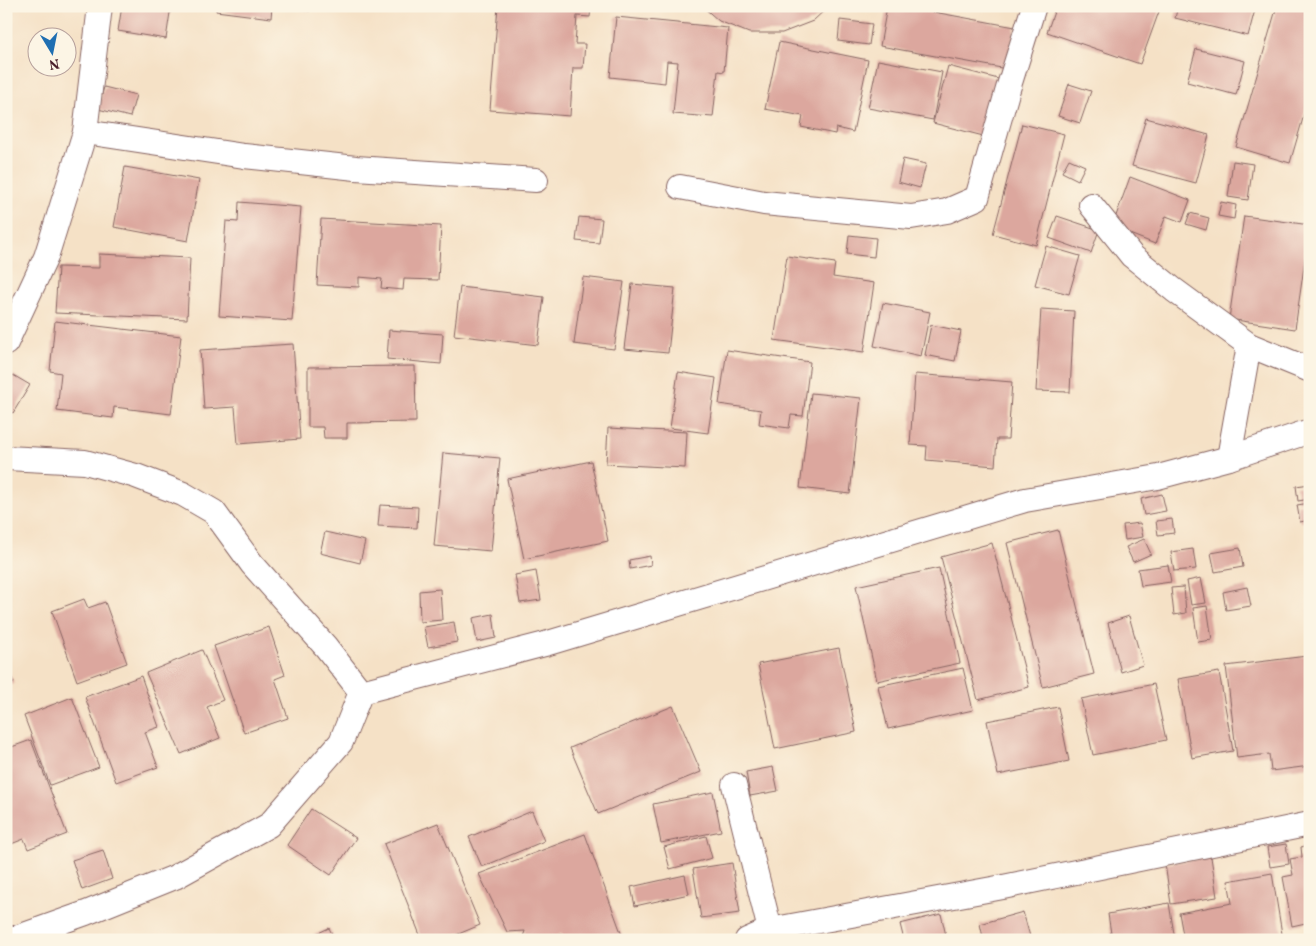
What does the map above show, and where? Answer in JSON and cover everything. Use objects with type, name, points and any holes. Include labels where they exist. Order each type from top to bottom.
[{"type":"street","points":[[6,343],[46,258],[85,132],[100,6]]},
{"type":"street","points":[[680,187],[764,203],[910,217],[947,211],[977,198],[1034,6]]},
{"type":"street","points":[[85,132],[272,159],[356,168],[536,180]]},
{"type":"street","points":[[1091,205],[1132,256],[1174,290],[1249,345],[1310,370]]},
{"type":"street","points":[[1229,458],[1249,345]]},
{"type":"street","points":[[361,692],[545,644],[1025,500],[1158,477],[1229,458],[1310,431]]},
{"type":"street","points":[[6,458],[85,462],[136,476],[183,494],[214,512],[252,564],[326,647],[361,692]]},
{"type":"street","points":[[10,940],[86,913],[175,877],[269,825],[341,742],[361,692]]},
{"type":"street","points":[[734,785],[770,930]]},
{"type":"street","points":[[747,940],[770,930],[1003,887],[1310,824]]},
{"type":"building","points":[[122,6],[171,6],[166,39],[118,31]]},
{"type":"building","points":[[217,6],[272,6],[271,18],[216,11]]},
{"type":"building","points":[[283,6],[310,6],[310,11]]},
{"type":"building","points":[[498,6],[591,6],[590,17],[577,16],[575,44],[585,44],[583,68],[573,68],[570,116],[490,110]]},
{"type":"building","points":[[702,6],[829,6],[813,21],[782,33],[749,33],[719,21]]},
{"type":"building","points":[[887,6],[901,6],[1015,27],[1007,69],[880,46]]},
{"type":"building","points":[[1056,6],[1161,6],[1140,64],[1047,32]]},
{"type":"building","points":[[1178,6],[1256,6],[1248,36],[1175,18]]},
{"type":"building","points":[[1277,6],[1310,6],[1310,94],[1290,163],[1236,147]]},
{"type":"building","points":[[616,17],[728,28],[724,72],[718,71],[713,117],[673,114],[678,62],[667,61],[665,83],[610,77]]},
{"type":"building","points":[[840,20],[872,24],[869,45],[838,41]]},
{"type":"building","points":[[779,42],[868,60],[853,132],[836,128],[835,134],[801,127],[803,116],[765,109]]},
{"type":"building","points":[[1196,49],[1245,61],[1236,95],[1187,82]]},
{"type":"building","points":[[878,60],[942,72],[933,120],[868,108]]},
{"type":"building","points":[[948,66],[1006,81],[991,138],[933,123]]},
{"type":"building","points":[[1069,84],[1091,91],[1080,123],[1058,116]]},
{"type":"building","points":[[104,87],[136,95],[130,117],[98,109]]},
{"type":"building","points":[[1146,118],[1209,135],[1196,183],[1132,166]]},
{"type":"building","points":[[1022,124],[1064,134],[1036,245],[993,234]]},
{"type":"building","points":[[903,159],[926,164],[920,188],[898,182]]},
{"type":"building","points":[[1069,159],[1085,166],[1078,180],[1062,172]]},
{"type":"building","points":[[1233,161],[1253,164],[1248,200],[1228,197]]},
{"type":"building","points":[[125,167],[199,180],[188,241],[114,227]]},
{"type":"building","points":[[1130,177],[1190,200],[1182,222],[1166,216],[1155,244],[1112,227]]},
{"type":"building","points":[[239,202],[301,207],[292,321],[219,316],[226,221],[238,222]]},
{"type":"building","points":[[1221,202],[1236,205],[1234,219],[1218,216]]},
{"type":"building","points":[[1190,213],[1209,218],[1206,230],[1186,224]]},
{"type":"building","points":[[1057,216],[1099,230],[1091,253],[1049,238]]},
{"type":"building","points":[[1244,216],[1310,225],[1295,329],[1229,319]]},
{"type":"building","points":[[579,217],[602,219],[599,243],[576,241]]},
{"type":"building","points":[[321,219],[441,226],[438,280],[404,279],[403,290],[381,288],[382,279],[359,277],[359,287],[317,285]]},
{"type":"building","points":[[849,235],[876,238],[874,257],[847,254]]},
{"type":"building","points":[[1046,246],[1080,256],[1069,294],[1035,285]]},
{"type":"building","points":[[99,254],[190,258],[187,319],[55,313],[58,267],[99,268]]},
{"type":"building","points":[[787,256],[835,263],[833,277],[874,283],[864,352],[774,340]]},
{"type":"building","points":[[583,277],[624,282],[614,349],[574,344]]},
{"type":"building","points":[[632,284],[675,288],[668,353],[624,349]]},
{"type":"building","points":[[460,287],[544,297],[538,345],[454,335]]},
{"type":"building","points":[[883,303],[930,312],[921,356],[874,346]]},
{"type":"building","points":[[1041,309],[1074,311],[1070,392],[1036,391]]},
{"type":"building","points":[[55,321],[181,336],[171,414],[114,407],[113,418],[57,411],[61,373],[50,371]]},
{"type":"building","points":[[931,325],[961,331],[955,361],[925,355]]},
{"type":"building","points":[[389,330],[443,334],[441,364],[387,359]]},
{"type":"building","points":[[293,344],[300,439],[238,444],[235,407],[204,409],[200,350]]},
{"type":"building","points":[[727,350],[810,362],[803,416],[791,415],[789,428],[759,424],[761,410],[719,404]]},
{"type":"building","points":[[415,366],[416,422],[347,423],[347,438],[324,438],[323,427],[308,427],[308,367]]},
{"type":"building","points":[[678,372],[716,378],[708,433],[670,428]]},
{"type":"building","points":[[915,374],[1012,382],[1008,439],[997,439],[995,466],[926,460],[927,446],[910,445]]},
{"type":"building","points":[[13,375],[30,385],[13,413],[6,409],[6,386]]},
{"type":"building","points":[[811,393],[861,398],[850,494],[800,488]]},
{"type":"building","points":[[608,428],[687,432],[685,468],[606,464]]},
{"type":"building","points":[[443,453],[500,458],[491,551],[434,546]]},
{"type":"building","points":[[591,461],[608,541],[524,559],[507,479]]},
{"type":"building","points":[[1310,484],[1310,499],[1298,501],[1296,486]]},
{"type":"building","points":[[1162,494],[1166,511],[1144,515],[1141,499]]},
{"type":"building","points":[[1310,503],[1310,520],[1300,522],[1297,505]]},
{"type":"building","points":[[380,505],[418,507],[417,528],[378,526]]},
{"type":"building","points":[[1172,519],[1174,533],[1158,535],[1156,521]]},
{"type":"building","points":[[1140,523],[1143,537],[1125,540],[1123,525]]},
{"type":"building","points":[[1058,530],[1094,674],[1043,687],[1007,543]]},
{"type":"building","points":[[325,532],[365,541],[360,563],[320,553]]},
{"type":"building","points":[[1144,539],[1151,554],[1133,562],[1126,547]]},
{"type":"building","points":[[992,543],[1029,687],[978,700],[941,557]]},
{"type":"building","points":[[1240,548],[1243,567],[1215,572],[1211,553]]},
{"type":"building","points":[[1193,549],[1196,569],[1174,571],[1171,552]]},
{"type":"building","points":[[650,556],[651,565],[630,569],[629,560]]},
{"type":"building","points":[[1168,565],[1171,582],[1141,586],[1138,569]]},
{"type":"building","points":[[939,568],[960,663],[877,681],[856,586]]},
{"type":"building","points":[[536,571],[541,600],[520,603],[515,575]]},
{"type":"building","points":[[1201,578],[1206,603],[1191,605],[1187,581]]},
{"type":"building","points":[[1184,587],[1186,613],[1174,615],[1171,588]]},
{"type":"building","points":[[1247,587],[1251,606],[1226,610],[1223,592]]},
{"type":"building","points":[[440,589],[442,620],[420,622],[419,591]]},
{"type":"building","points":[[84,599],[88,608],[105,602],[127,663],[77,681],[52,611]]},
{"type":"building","points":[[1207,606],[1212,640],[1198,642],[1193,608]]},
{"type":"building","points":[[493,614],[496,638],[477,642],[473,618]]},
{"type":"building","points":[[1129,616],[1143,665],[1121,672],[1108,623]]},
{"type":"building","points":[[454,622],[457,642],[428,647],[424,627]]},
{"type":"building","points":[[269,627],[285,675],[275,679],[288,718],[244,733],[214,646]]},
{"type":"building","points":[[839,648],[856,732],[775,749],[758,664]]},
{"type":"building","points":[[202,650],[223,700],[207,707],[220,738],[181,754],[146,673]]},
{"type":"building","points":[[1307,656],[1310,679],[1310,766],[1271,771],[1269,754],[1237,758],[1226,666]]},
{"type":"building","points":[[6,666],[14,683],[6,687]]},
{"type":"building","points":[[963,668],[973,710],[888,729],[878,686]]},
{"type":"building","points":[[1219,672],[1233,751],[1192,758],[1178,679]]},
{"type":"building","points":[[141,676],[159,727],[145,732],[158,767],[116,782],[85,697]]},
{"type":"building","points":[[1154,684],[1166,740],[1093,755],[1081,699]]},
{"type":"building","points":[[72,697],[99,767],[50,785],[24,716]]},
{"type":"building","points":[[673,706],[701,772],[598,814],[570,748]]},
{"type":"building","points":[[1058,707],[1069,761],[998,775],[987,721]]},
{"type":"building","points":[[31,740],[67,834],[28,849],[24,839],[6,846],[6,749]]},
{"type":"building","points":[[773,767],[778,791],[750,796],[746,772]]},
{"type":"building","points":[[713,792],[721,831],[661,843],[653,804]]},
{"type":"building","points":[[311,809],[356,838],[331,875],[287,845]]},
{"type":"building","points":[[532,811],[544,841],[482,867],[469,837]]},
{"type":"building","points":[[438,823],[480,925],[444,940],[422,940],[384,844]]},
{"type":"building","points":[[585,834],[623,938],[618,940],[564,940],[561,933],[555,940],[522,940],[525,931],[507,932],[479,874]]},
{"type":"building","points":[[706,836],[712,858],[670,869],[664,847]]},
{"type":"building","points":[[1286,844],[1289,864],[1270,867],[1267,847]]},
{"type":"building","points":[[1310,845],[1310,922],[1292,926],[1283,877],[1293,875],[1290,859],[1302,857],[1301,847]]},
{"type":"building","points":[[103,850],[112,879],[82,890],[72,860]]},
{"type":"building","points":[[1211,857],[1217,897],[1171,904],[1165,864]]},
{"type":"building","points":[[732,863],[740,913],[701,918],[693,869]]},
{"type":"building","points":[[1272,873],[1283,940],[1184,940],[1179,913],[1232,903],[1228,881]]},
{"type":"building","points":[[685,875],[689,894],[635,906],[631,887]]},
{"type":"building","points":[[1169,903],[1175,940],[1112,940],[1108,914]]},
{"type":"building","points":[[1023,912],[1031,940],[975,940],[983,937],[980,924]]},
{"type":"building","points":[[941,914],[947,940],[904,940],[900,924]]},
{"type":"building","points":[[329,928],[335,940],[303,940]]}]
